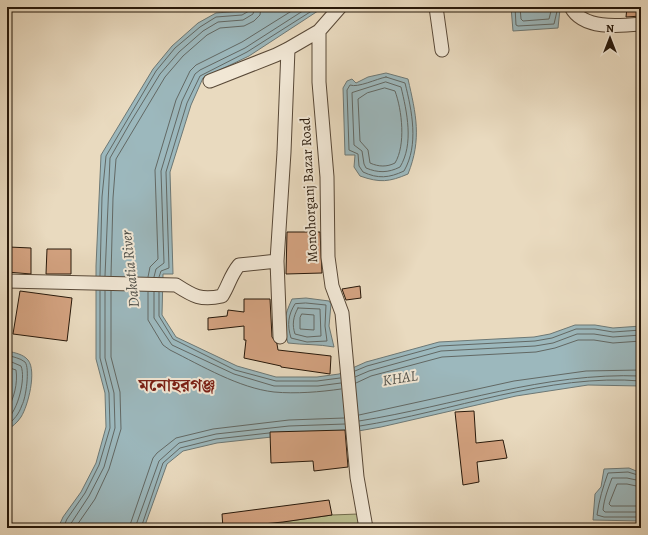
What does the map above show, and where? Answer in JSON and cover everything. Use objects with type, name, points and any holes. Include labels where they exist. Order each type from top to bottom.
[{"type":"street","points":[[210,81],[288,49],[319,31],[340,7]]},
{"type":"street","points":[[436,7],[442,50]]},
{"type":"street","points":[[571,7],[578,15],[592,23],[612,27],[641,24]]},
{"type":"street","name":"Monohorganj Bazar Road","points":[[319,31],[319,82],[327,177],[328,257],[332,286],[342,313],[357,477],[366,528]]},
{"type":"street","points":[[280,337],[277,261],[284,152],[288,49]]},
{"type":"street","points":[[7,280],[176,285],[191,295],[203,299],[222,296],[230,276],[240,265],[277,261]]},
{"type":"green space","points":[[358,514],[360,528],[239,528],[332,515]]},
{"type":"water","points":[[250,7],[324,7],[249,56],[203,78],[191,105],[170,172],[173,274],[163,274],[162,315],[176,337],[237,366],[276,377],[317,377],[339,374],[366,362],[439,342],[534,337],[550,334],[575,325],[595,325],[613,328],[641,326],[641,386],[588,385],[516,396],[381,427],[347,433],[290,435],[217,443],[183,451],[167,464],[144,528],[58,528],[63,517],[81,492],[96,463],[106,427],[105,393],[96,359],[96,266],[101,155],[153,69],[172,46],[198,23],[216,13],[241,11]]},
{"type":"water","points":[[511,7],[566,7],[566,9],[560,9],[558,28],[513,31]]},
{"type":"water","points":[[386,73],[408,79],[415,115],[416,138],[415,149],[408,174],[395,179],[379,181],[360,176],[354,167],[355,155],[345,155],[343,88],[347,81],[352,79],[356,83],[368,77]]},
{"type":"water","points":[[306,298],[329,301],[331,304],[329,326],[334,347],[288,343],[285,331],[285,321],[289,305],[292,299]]},
{"type":"water","points":[[8,351],[24,356],[28,360],[31,365],[32,380],[29,397],[24,412],[18,421],[7,430]]},
{"type":"water","points":[[629,468],[641,473],[640,521],[593,520],[595,494],[601,487],[604,469]]},
{"type":"building","points":[[627,7],[641,7],[641,16],[626,17]]},
{"type":"building","points":[[287,232],[320,232],[322,273],[286,274]]},
{"type":"building","points":[[9,247],[31,248],[31,274],[7,272]]},
{"type":"building","points":[[47,249],[71,249],[71,274],[46,274]]},
{"type":"building","points":[[360,286],[361,298],[346,300],[342,289]]},
{"type":"building","points":[[20,291],[72,298],[67,341],[13,334]]},
{"type":"building","points":[[244,299],[270,299],[272,337],[277,344],[278,350],[331,356],[330,374],[281,367],[244,358],[246,340],[244,340],[244,326],[208,330],[208,318],[227,316],[228,310],[244,312]]},
{"type":"building","points":[[474,411],[476,443],[503,440],[507,458],[477,462],[479,482],[463,485],[455,412]]},
{"type":"building","points":[[345,430],[348,467],[314,471],[313,461],[271,463],[270,432]]},
{"type":"building","points":[[329,500],[332,515],[223,528],[222,514]]},
{"type":"district","name":"মনোহরগঞ্জ","points":[[177,385]]},
{"type":"water label","name":"Dakatia River","points":[[130,269]]},
{"type":"water label","name":"KHAL","points":[[400,378]]}]
